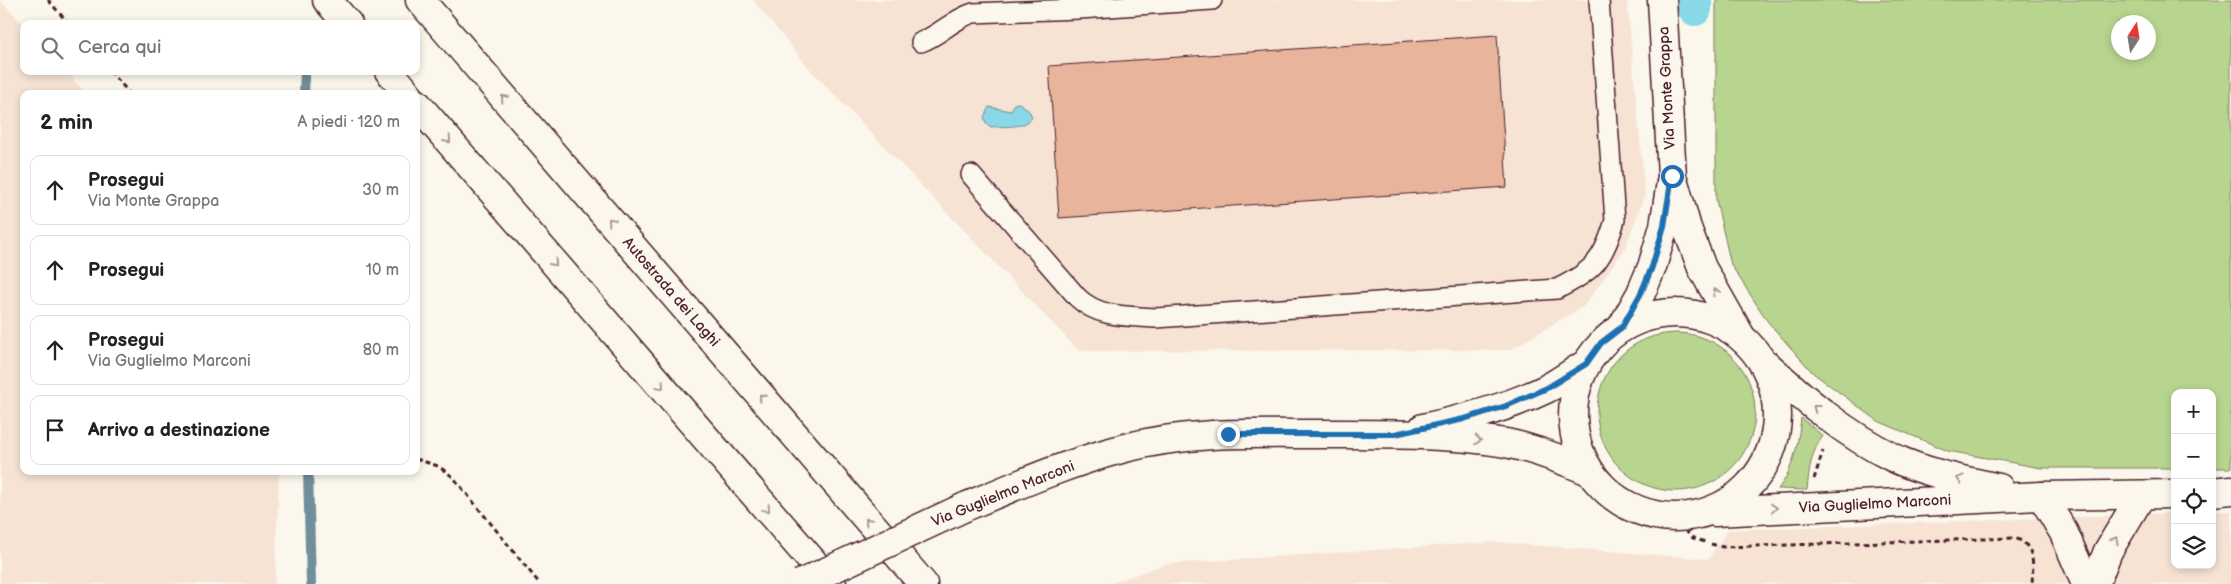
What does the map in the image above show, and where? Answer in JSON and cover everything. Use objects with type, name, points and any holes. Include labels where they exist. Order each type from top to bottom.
[{"type":"main road","points":[[327,0],[344,20]]},
{"type":"main road","name":"Autostrada dei Laghi","points":[[420,0],[923,584]]},
{"type":"main road","name":"Via Monte Grappa","points":[[1622,327],[1641,293],[1652,267],[1664,226],[1672,176],[1662,0]]},
{"type":"main road","points":[[392,75],[405,90]]},
{"type":"main road","points":[[420,108],[832,584]]},
{"type":"main road","name":"Via Monte Grappa","points":[[1672,176],[1687,228],[1702,268],[1740,335]]},
{"type":"main road","points":[[1682,312],[1712,320],[1740,335],[1763,361],[1774,385],[1778,411],[1776,438],[1767,462],[1752,484],[1732,501],[1708,513],[1672,518],[1640,512],[1612,495],[1589,471],[1577,446],[1572,418],[1575,391],[1586,364],[1601,343],[1622,327],[1651,315],[1682,312]]},
{"type":"main road","name":"Via Guglielmo Marconi","points":[[1763,361],[1800,396],[1839,425],[1893,458],[1961,480],[2042,496]]},
{"type":"main road","name":"Via Guglielmo Marconi","points":[[1395,434],[1464,419],[1506,406],[1547,388],[1586,364]]},
{"type":"main road","name":"Via Guglielmo Marconi","points":[[800,584],[965,507],[1036,477],[1124,448],[1175,438],[1228,434],[1395,434],[1508,444],[1563,460],[1589,471]]},
{"type":"main road","points":[[2216,492],[2231,490]]},
{"type":"main road","name":"Via Guglielmo Marconi","points":[[1708,513],[1811,506],[2042,496],[2171,494]]},
{"type":"main road","points":[[2042,496],[2064,533],[2086,584]]},
{"type":"main road","points":[[2095,584],[2108,551],[2142,496]]},
{"type":"lane","points":[[920,42],[930,39],[960,17],[973,14],[1072,5],[1212,0]]},
{"type":"lane","points":[[971,175],[1088,308],[1112,314],[1156,318],[1557,289],[1579,278],[1596,264],[1609,240],[1615,220],[1599,0]]},
{"type":"path","points":[[48,0],[66,20]]},
{"type":"path","points":[[113,75],[127,90]]},
{"type":"path","points":[[1814,481],[1825,446]]},
{"type":"path","points":[[420,460],[438,466],[453,477],[540,584]]},
{"type":"path","points":[[1672,518],[1692,538],[1723,547],[2015,538],[2027,545],[2032,551],[2032,584]]},
{"type":"shaded area","points":[[0,0],[20,21],[20,75],[69,75],[83,90],[20,90],[20,475],[279,475],[275,584],[0,584]]},
{"type":"shaded area","points":[[753,0],[1627,0],[1645,194],[1625,248],[1584,306],[1510,350],[1079,351],[810,69]]},
{"type":"shaded area","points":[[2231,511],[2231,584],[1109,584],[1166,564],[1494,542],[1708,559],[1728,530],[2171,513],[2171,569],[2216,569],[2216,512]]},
{"type":"green space","points":[[1716,0],[2231,0],[2231,468],[2216,468],[2216,389],[2171,389],[2171,468],[2041,468],[1948,451],[1878,421],[1813,373],[1768,322],[1731,265],[1716,200]]},
{"type":"green space","points":[[1684,333],[1699,336],[1713,342],[1732,356],[1742,368],[1752,389],[1755,412],[1752,435],[1742,456],[1732,468],[1720,478],[1699,488],[1684,491],[1668,491],[1653,488],[1632,478],[1610,456],[1598,427],[1597,404],[1600,389],[1610,368],[1632,346],[1661,334]]},
{"type":"green space","points":[[1801,418],[1823,436],[1813,455],[1807,490],[1778,489],[1792,464]]},
{"type":"water","points":[[1019,103],[1032,116],[1026,123],[1014,126],[991,127],[986,123],[984,117],[989,107],[1011,111],[1014,104]]},
{"type":"building","points":[[1497,35],[1507,187],[1059,218],[1049,66]]},
{"type":"waterway","points":[[1695,0],[1695,9]]},
{"type":"waterway","points":[[304,90],[305,75]]},
{"type":"waterway","points":[[308,475],[311,584]]},
{"type":"route","points":[[1228,434],[1395,434],[1464,419],[1506,406],[1547,388],[1586,364],[1601,343],[1622,327],[1641,293],[1652,267],[1664,226],[1672,176]]}]
